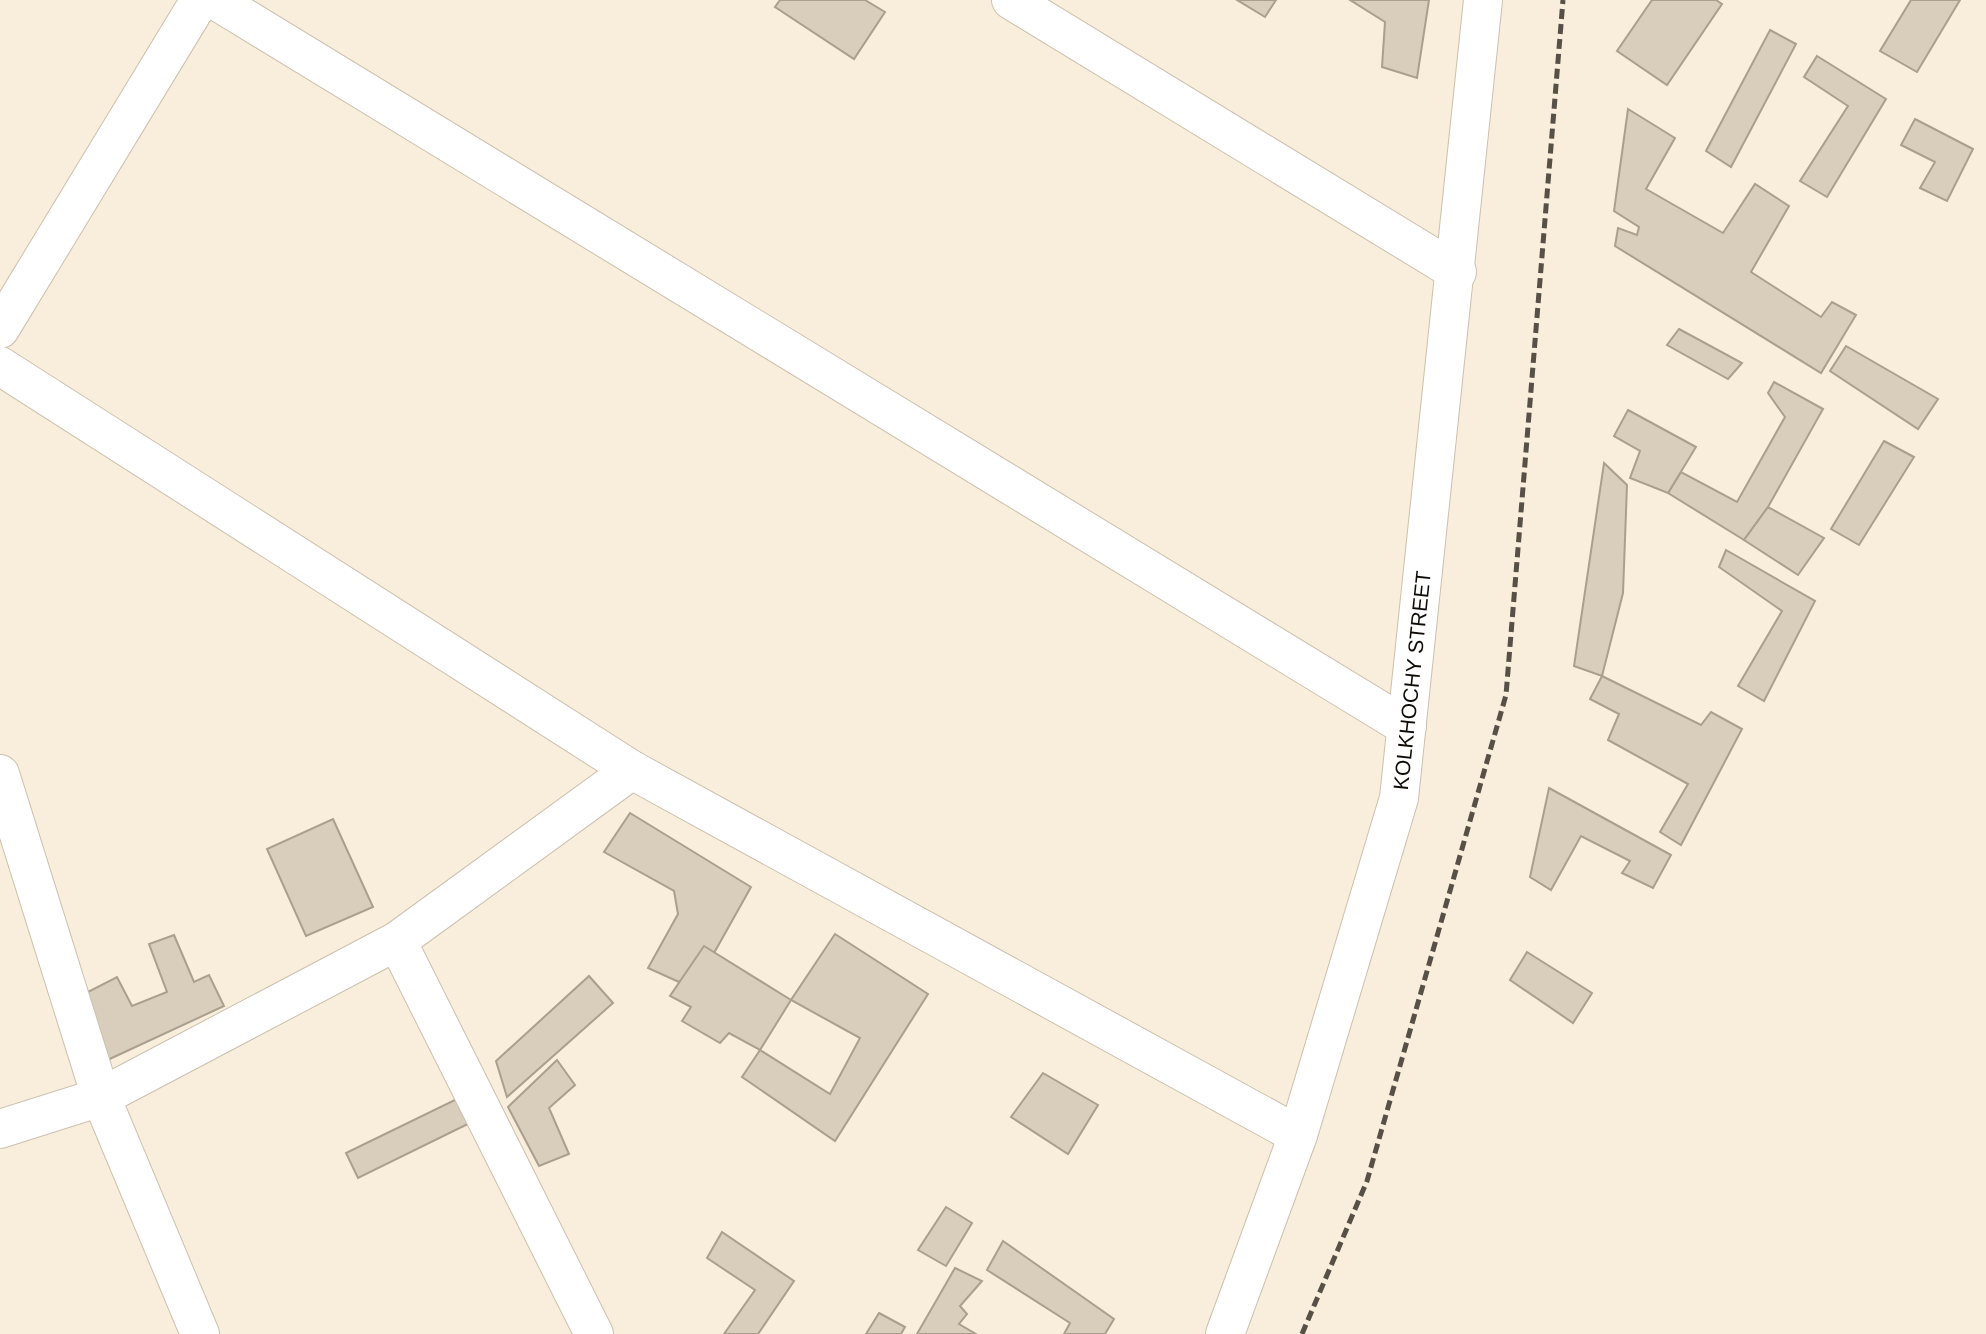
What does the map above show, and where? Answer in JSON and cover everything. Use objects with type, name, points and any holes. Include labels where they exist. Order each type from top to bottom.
[{"type":"street","points":[[0,329],[200,0]]},
{"type":"street","points":[[215,0],[1407,727]]},
{"type":"street","points":[[1011,0],[1457,272]]},
{"type":"street","name":"KOLKHOCHY STREET","points":[[1225,1334],[1298,1135],[1399,797],[1457,272],[1483,0]]},
{"type":"street","points":[[0,366],[632,770],[1298,1135]]},
{"type":"street","points":[[0,1129],[101,1097],[397,941],[632,770]]},
{"type":"street","points":[[0,774],[101,1097],[200,1334]]},
{"type":"street","points":[[397,941],[594,1334]]},
{"type":"building","points":[[780,0],[865,0],[885,12],[854,59],[775,7]]},
{"type":"building","points":[[1237,0],[1276,0],[1265,17]]},
{"type":"building","points":[[1350,0],[1429,0],[1417,78],[1382,67],[1385,22]]},
{"type":"building","points":[[1652,0],[1716,0],[1722,4],[1667,85],[1617,51]]},
{"type":"building","points":[[1911,0],[1960,0],[1917,72],[1880,51]]},
{"type":"building","points":[[1770,30],[1796,44],[1731,167],[1706,151]]},
{"type":"building","points":[[1817,56],[1886,99],[1827,197],[1800,181],[1848,106],[1804,77]]},
{"type":"building","points":[[1628,109],[1675,138],[1646,189],[1723,233],[1755,184],[1789,206],[1751,272],[1821,317],[1832,302],[1856,315],[1821,373],[1615,246],[1618,228],[1637,235],[1639,227],[1614,211]]},
{"type":"building","points":[[1915,119],[1973,149],[1947,201],[1920,188],[1935,162],[1901,145]]},
{"type":"building","points":[[1679,329],[1742,363],[1728,379],[1667,345]]},
{"type":"building","points":[[1846,346],[1938,399],[1918,429],[1830,371]]},
{"type":"building","points":[[1774,382],[1823,409],[1768,507],[1744,540],[1668,493],[1681,472],[1737,502],[1785,417],[1768,393]]},
{"type":"building","points":[[1628,410],[1696,447],[1668,493],[1630,478],[1640,451],[1614,436]]},
{"type":"building","points":[[1884,441],[1914,457],[1859,545],[1831,529]]},
{"type":"building","points":[[1604,463],[1627,485],[1623,593],[1602,676],[1574,666]]},
{"type":"building","points":[[1768,507],[1824,538],[1798,575],[1744,540]]},
{"type":"building","points":[[1726,550],[1815,601],[1764,701],[1738,686],[1782,611],[1719,567]]},
{"type":"building","points":[[1602,676],[1701,725],[1711,712],[1742,729],[1681,845],[1660,832],[1688,784],[1608,740],[1619,714],[1590,699]]},
{"type":"building","points":[[1549,788],[1671,855],[1653,888],[1622,873],[1630,861],[1581,836],[1551,890],[1530,877]]},
{"type":"building","points":[[630,813],[751,887],[714,953],[679,982],[648,968],[678,914],[674,891],[604,852]]},
{"type":"building","points":[[333,819],[373,907],[306,936],[267,849]]},
{"type":"building","points":[[835,934],[928,994],[835,1141],[742,1077],[760,1050],[830,1094],[860,1038],[791,1000]]},
{"type":"building","points":[[174,935],[194,982],[209,975],[224,1006],[101,1063],[82,995],[117,977],[132,1006],[167,992],[149,944]]},
{"type":"building","points":[[704,946],[791,1000],[760,1050],[729,1033],[720,1043],[682,1021],[691,1007],[670,996]]},
{"type":"building","points":[[1527,952],[1592,993],[1573,1023],[1510,980]]},
{"type":"building","points":[[589,976],[613,1003],[507,1097],[496,1061]]},
{"type":"building","points":[[557,1060],[575,1085],[549,1108],[569,1154],[539,1166],[508,1107]]},
{"type":"building","points":[[1043,1073],[1098,1105],[1068,1154],[1011,1117]]},
{"type":"building","points":[[465,1095],[478,1119],[358,1178],[346,1153]]},
{"type":"building","points":[[946,1207],[972,1223],[946,1266],[918,1250]]},
{"type":"building","points":[[722,1232],[794,1281],[758,1334],[724,1334],[755,1290],[707,1258]]},
{"type":"building","points":[[1003,1241],[1114,1319],[1105,1334],[1064,1334],[1070,1323],[987,1270]]},
{"type":"building","points":[[955,1268],[982,1281],[960,1306],[967,1314],[959,1324],[976,1334],[917,1334]]},
{"type":"building","points":[[879,1313],[905,1327],[901,1334],[866,1334]]},
{"type":"railway","points":[[1302,1334],[1367,1181],[1506,695],[1563,0]]}]
